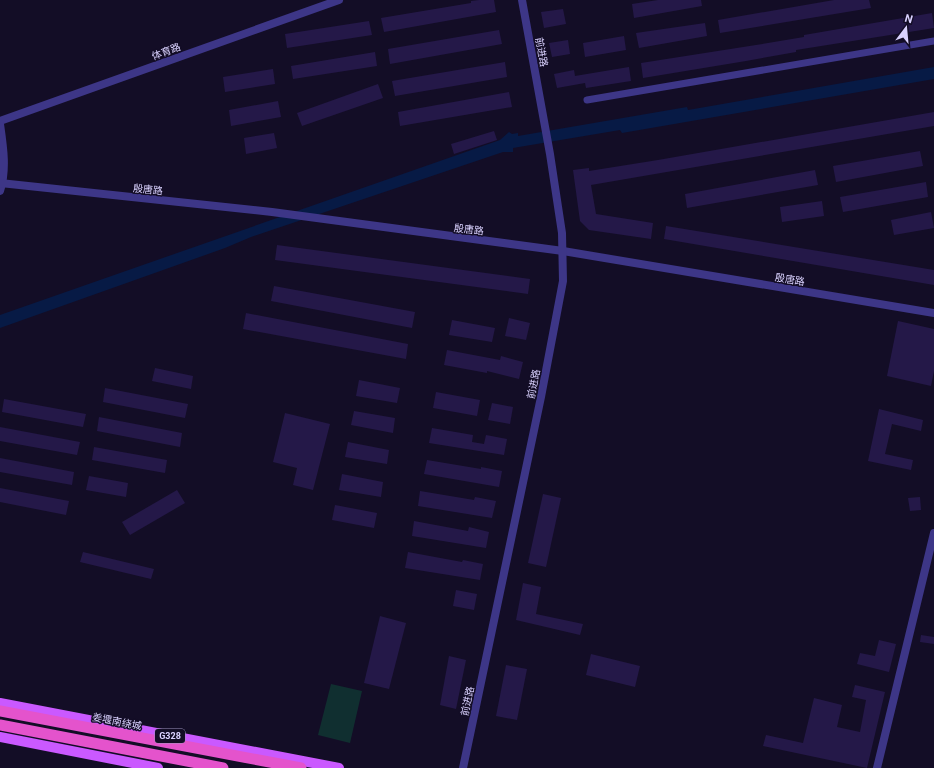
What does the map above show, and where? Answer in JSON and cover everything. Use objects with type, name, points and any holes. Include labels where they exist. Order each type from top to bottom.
[{"type":"highway","name":"姜堰南绕城","points":[[0,711],[301,768]]},
{"type":"highway","points":[[0,725],[223,768]]},
{"type":"highway","points":[[288,766],[305,768]]},
{"type":"main road","name":"G328","points":[[0,703],[339,768]]},
{"type":"main road","points":[[0,737],[158,768]]},
{"type":"street","name":"体育路","points":[[0,123],[339,0]]},
{"type":"street","name":"前进路","points":[[463,768],[541,397],[563,281],[562,233],[550,154],[522,0]]},
{"type":"street","points":[[587,100],[934,41]]},
{"type":"street","points":[[0,123],[4,148],[1,186]]},
{"type":"street","name":"殷唐路","points":[[1,186],[272,212],[319,220],[563,251],[934,313]]},
{"type":"street","points":[[877,768],[934,533]]},
{"type":"green space","points":[[331,684],[362,691],[350,743],[318,735]]},
{"type":"water","points":[[934,67],[934,79],[622,133],[620,130],[513,148],[513,152],[503,152],[251,237],[225,248],[0,328],[0,315],[500,140],[509,132],[512,134],[518,133],[518,136],[687,107],[688,110]]},
{"type":"building","points":[[494,0],[496,12],[384,32],[381,18],[471,3],[471,1]]},
{"type":"building","points":[[658,0],[701,0],[702,6],[634,18],[632,4]]},
{"type":"building","points":[[834,0],[869,0],[871,8],[720,33],[718,20]]},
{"type":"building","points":[[563,9],[566,24],[544,28],[541,12]]},
{"type":"building","points":[[932,13],[934,28],[796,50],[796,52],[643,78],[641,63],[804,37],[804,35]]},
{"type":"building","points":[[369,21],[372,35],[287,48],[285,34]]},
{"type":"building","points":[[705,23],[707,36],[639,48],[636,33]]},
{"type":"building","points":[[499,30],[502,44],[390,64],[388,49]]},
{"type":"building","points":[[624,36],[626,50],[585,57],[583,43]]},
{"type":"building","points":[[568,40],[570,54],[552,57],[549,43]]},
{"type":"building","points":[[375,52],[377,66],[293,79],[291,66]]},
{"type":"building","points":[[505,62],[507,77],[395,96],[392,81]]},
{"type":"building","points":[[629,67],[631,81],[586,88],[585,83],[557,88],[554,74],[574,70],[575,76]]},
{"type":"building","points":[[273,69],[275,84],[225,92],[223,77]]},
{"type":"building","points":[[378,84],[383,98],[302,126],[297,113]]},
{"type":"building","points":[[509,92],[512,107],[400,126],[398,112]]},
{"type":"building","points":[[278,101],[281,117],[231,126],[229,110]]},
{"type":"building","points":[[934,112],[934,126],[591,185],[596,214],[653,223],[651,239],[589,230],[580,221],[573,170],[589,168],[589,171],[658,160]]},
{"type":"building","points":[[494,131],[497,140],[454,154],[451,144]]},
{"type":"building","points":[[274,133],[277,148],[246,154],[244,138]]},
{"type":"building","points":[[920,151],[923,166],[836,182],[833,166]]},
{"type":"building","points":[[815,170],[818,185],[687,208],[685,194]]},
{"type":"building","points":[[926,182],[928,197],[843,212],[840,197]]},
{"type":"building","points":[[822,201],[824,216],[782,222],[780,207]]},
{"type":"building","points":[[931,212],[934,228],[894,235],[891,220]]},
{"type":"building","points":[[666,226],[934,270],[934,285],[664,239]]},
{"type":"building","points":[[277,245],[530,279],[528,294],[275,260]]},
{"type":"building","points":[[274,286],[415,312],[412,328],[271,301]]},
{"type":"building","points":[[246,313],[408,344],[406,359],[243,329]]},
{"type":"building","points":[[509,318],[530,323],[526,340],[505,336]]},
{"type":"building","points":[[452,320],[495,328],[492,342],[449,335]]},
{"type":"building","points":[[898,321],[934,329],[934,371],[931,386],[887,376]]},
{"type":"building","points":[[447,350],[500,360],[501,356],[523,362],[519,379],[487,371],[487,373],[444,365]]},
{"type":"building","points":[[155,368],[193,376],[191,389],[152,381]]},
{"type":"building","points":[[359,380],[400,388],[397,403],[356,396]]},
{"type":"building","points":[[105,388],[188,404],[185,418],[103,402]]},
{"type":"building","points":[[436,392],[480,400],[477,416],[433,408]]},
{"type":"building","points":[[4,399],[86,414],[83,427],[2,412]]},
{"type":"building","points":[[492,403],[513,407],[510,424],[488,420]]},
{"type":"building","points":[[879,409],[923,420],[921,431],[892,424],[885,454],[913,460],[911,470],[868,461]]},
{"type":"building","points":[[354,411],[395,418],[393,433],[351,425]]},
{"type":"building","points":[[285,413],[330,424],[313,490],[293,485],[297,468],[273,462]]},
{"type":"building","points":[[99,417],[182,433],[180,447],[97,431]]},
{"type":"building","points":[[0,427],[80,442],[77,455],[0,441]]},
{"type":"building","points":[[432,428],[473,435],[472,442],[484,444],[486,435],[507,439],[504,455],[429,443]]},
{"type":"building","points":[[348,442],[389,450],[387,464],[345,457]]},
{"type":"building","points":[[94,447],[167,460],[165,473],[92,460]]},
{"type":"building","points":[[0,458],[74,472],[72,485],[0,472]]},
{"type":"building","points":[[427,460],[502,471],[499,487],[424,474]]},
{"type":"building","points":[[342,474],[383,482],[381,497],[339,490]]},
{"type":"building","points":[[89,476],[128,483],[126,497],[86,490]]},
{"type":"building","points":[[0,488],[69,501],[66,515],[0,502]]},
{"type":"building","points":[[177,490],[185,503],[130,535],[122,522]]},
{"type":"building","points":[[420,491],[474,500],[475,497],[496,501],[492,518],[418,506]]},
{"type":"building","points":[[543,494],[561,498],[546,567],[528,563]]},
{"type":"building","points":[[920,497],[921,510],[910,511],[908,498]]},
{"type":"building","points":[[335,505],[377,513],[374,528],[332,520]]},
{"type":"building","points":[[414,521],[468,531],[469,527],[489,532],[486,548],[412,536]]},
{"type":"building","points":[[83,552],[154,569],[151,579],[80,562]]},
{"type":"building","points":[[408,552],[462,562],[463,560],[483,564],[480,580],[405,568]]},
{"type":"building","points":[[523,583],[541,587],[536,614],[583,624],[580,635],[516,620]]},
{"type":"building","points":[[456,590],[477,594],[474,610],[453,606]]},
{"type":"building","points":[[380,616],[406,623],[389,689],[364,683]]},
{"type":"building","points":[[921,635],[934,637],[934,644],[920,642]]},
{"type":"building","points":[[879,640],[896,644],[889,672],[857,664],[860,653],[875,656]]},
{"type":"building","points":[[591,654],[640,666],[635,687],[586,675]]},
{"type":"building","points":[[449,656],[466,660],[456,709],[440,705]]},
{"type":"building","points":[[506,665],[527,669],[517,720],[496,716]]},
{"type":"building","points":[[855,685],[885,692],[867,768],[763,746],[766,735],[803,743],[814,698],[842,705],[837,727],[860,732],[866,700],[852,697]]}]
